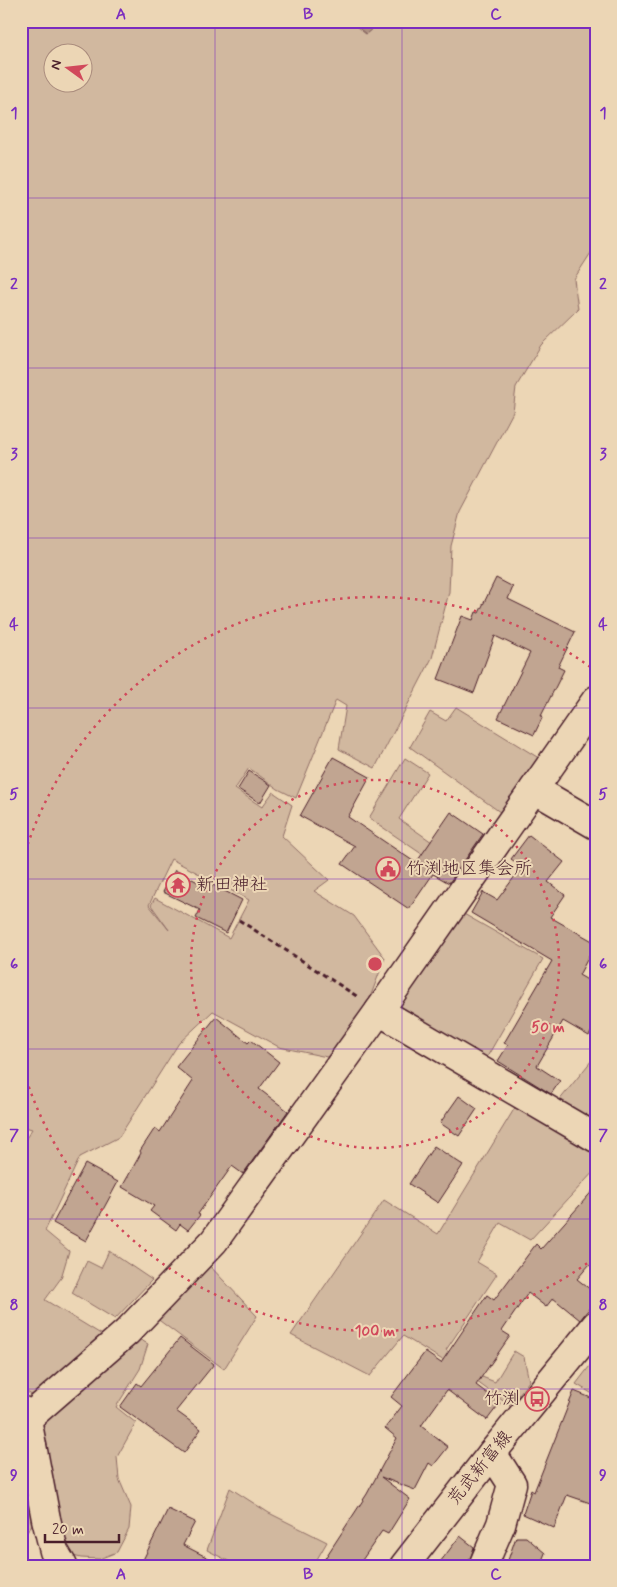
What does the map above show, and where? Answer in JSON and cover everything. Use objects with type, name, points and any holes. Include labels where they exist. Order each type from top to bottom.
[{"type":"street","points":[[63,1566],[54,1552],[23,1417],[127,1332],[214,1241],[379,1011],[596,700]]},
{"type":"street","points":[[534,789],[596,825]]},
{"type":"street","points":[[379,1011],[596,1138]]},
{"type":"street","name":"荒武新富線","points":[[404,1566],[492,1453],[596,1325]]},
{"type":"street","points":[[483,1566],[501,1524],[512,1484],[492,1453]]},
{"type":"path","points":[[240,920],[379,1011]]},
{"type":"shaded area","points":[[21,21],[350,21],[366,34],[381,21],[596,21],[596,245],[574,279],[578,309],[541,345],[516,387],[513,412],[460,512],[451,546],[449,592],[432,658],[375,768],[339,749],[346,706],[336,700],[296,798],[278,789],[249,768],[235,789],[262,807],[273,792],[292,805],[282,836],[329,880],[314,891],[354,916],[385,958],[363,1016],[327,1057],[279,1047],[213,1011],[179,1043],[119,1137],[80,1157],[45,1231],[69,1251],[61,1278],[45,1300],[104,1336],[33,1396],[21,1388],[21,1146],[32,1129],[21,1126]],"holes":[[[171,859],[249,900],[229,938],[155,898],[151,905],[169,930],[149,905]]]},
{"type":"shaded area","points":[[350,21],[381,21],[366,34]]},
{"type":"shaded area","points":[[456,707],[542,760],[504,815],[410,747],[430,712],[446,721]]},
{"type":"shaded area","points":[[405,758],[428,773],[399,819],[442,849],[432,861],[369,818]]},
{"type":"shaded area","points":[[462,913],[543,959],[483,1064],[397,1011]]},
{"type":"shaded area","points":[[596,1055],[596,1127],[558,1102]]},
{"type":"shaded area","points":[[516,1106],[596,1153],[596,1169],[530,1240],[500,1223],[477,1262],[497,1274],[446,1350],[482,1377],[495,1382],[514,1351],[524,1357],[529,1381],[510,1406],[469,1376],[403,1336],[370,1376],[291,1335],[384,1200],[438,1234]]},
{"type":"shaded area","points":[[109,1251],[152,1280],[115,1319],[72,1293],[87,1261],[101,1268]]},
{"type":"shaded area","points":[[209,1265],[257,1316],[224,1369],[156,1318],[181,1297]]},
{"type":"shaded area","points":[[127,1332],[148,1344],[140,1369],[116,1407],[136,1423],[117,1457],[119,1479],[131,1507],[129,1529],[117,1552],[99,1559],[81,1558],[54,1551],[27,1419]]},
{"type":"shaded area","points":[[596,1358],[596,1396],[576,1384]]},
{"type":"shaded area","points":[[21,1473],[35,1520],[21,1541]]},
{"type":"shaded area","points":[[230,1488],[269,1513],[327,1542],[313,1566],[238,1566],[207,1550]]},
{"type":"building","points":[[496,578],[513,587],[508,599],[575,632],[558,667],[564,670],[541,716],[543,716],[534,735],[498,718],[530,653],[495,636],[474,693],[438,679],[462,616],[473,620],[476,612],[479,613]]},
{"type":"building","points":[[333,757],[370,777],[348,817],[416,863],[451,812],[483,834],[449,883],[433,874],[409,909],[342,864],[355,846],[300,816]]},
{"type":"building","points":[[249,771],[271,785],[260,803],[238,789]]},
{"type":"building","points":[[529,835],[564,862],[548,882],[565,895],[550,917],[596,943],[579,975],[596,985],[596,1023],[589,1036],[563,1021],[537,1066],[560,1081],[551,1094],[498,1061],[508,1045],[504,1043],[552,961],[471,913],[483,892],[497,900],[522,867],[511,859]]},
{"type":"building","points":[[175,870],[211,889],[213,885],[242,900],[226,933],[196,918],[200,910],[163,892]]},
{"type":"building","points":[[216,1017],[248,1043],[251,1040],[279,1062],[259,1089],[288,1111],[243,1174],[232,1166],[188,1230],[180,1224],[176,1230],[150,1211],[154,1206],[122,1187],[141,1153],[140,1151],[155,1128],[160,1132],[193,1081],[176,1067]]},
{"type":"building","points":[[459,1096],[477,1109],[459,1136],[440,1123]]},
{"type":"building","points":[[434,1146],[463,1165],[438,1203],[409,1184]]},
{"type":"building","points":[[85,1164],[118,1182],[86,1241],[53,1223]]},
{"type":"building","points":[[596,1187],[596,1257],[577,1279],[596,1294],[596,1300],[580,1320],[553,1298],[546,1307],[528,1293],[502,1331],[510,1336],[476,1385],[500,1403],[487,1420],[447,1390],[421,1426],[448,1447],[433,1466],[429,1463],[415,1490],[381,1477],[410,1499],[388,1534],[382,1531],[358,1566],[320,1566],[367,1494],[397,1438],[385,1428],[402,1406],[391,1397],[425,1352],[441,1363],[487,1295],[494,1300],[536,1244],[541,1249]]},
{"type":"building","points":[[180,1338],[214,1364],[176,1411],[201,1429],[184,1453],[120,1407],[137,1383],[141,1386]]},
{"type":"building","points":[[574,1391],[596,1400],[596,1505],[567,1495],[554,1528],[523,1514],[531,1490],[534,1492]]},
{"type":"building","points":[[168,1509],[195,1522],[183,1545],[224,1566],[140,1566]]},
{"type":"building","points":[[460,1536],[474,1547],[468,1566],[437,1566]]},
{"type":"building","points":[[516,1537],[526,1537],[545,1553],[540,1566],[506,1566]]},
{"type":"place","name":"竹渕地区集会所","points":[[388,869]]},
{"type":"place","name":"新田神社","points":[[178,885]]},
{"type":"place","name":"竹渕","points":[[537,1399]]}]
